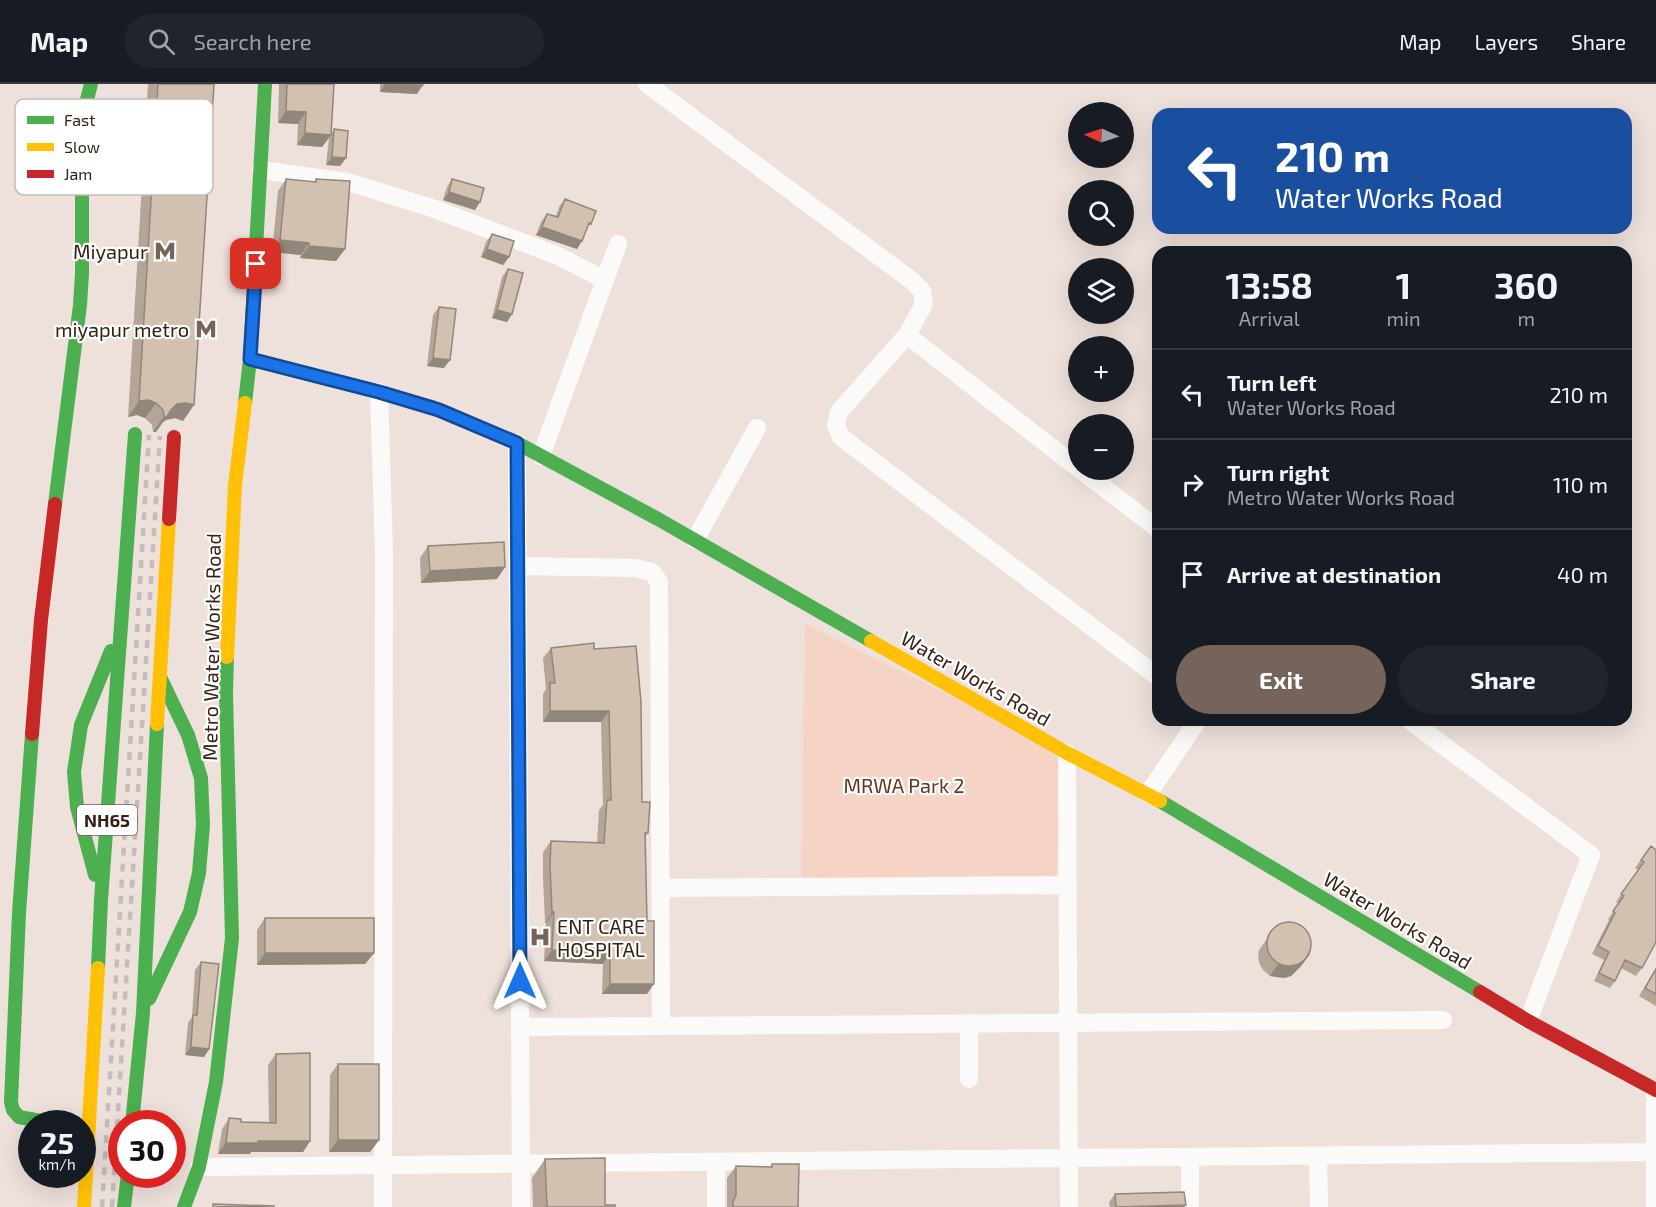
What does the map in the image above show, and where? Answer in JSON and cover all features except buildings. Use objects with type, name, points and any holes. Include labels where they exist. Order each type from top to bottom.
[{"type":"main road","points":[[87,99],[91,84]]},
{"type":"main road","name":"Metro Water Works Road","points":[[184,1207],[199,1167],[216,1083],[232,938],[226,694],[229,591],[235,485],[250,359],[265,84]]},
{"type":"main road","points":[[18,1116],[10,1107],[19,913],[41,620],[80,305],[82,195]]},
{"type":"main road","name":"Water Works Road","points":[[250,359],[439,410],[517,443],[695,540],[1067,753],[1148,794],[1528,1021],[1655,1090]]},
{"type":"main road","name":"NH65","points":[[87,1110],[135,434]]},
{"type":"main road","name":"NH65","points":[[133,1110],[142,1013],[174,437]]},
{"type":"main road","points":[[101,900],[77,807],[74,772],[81,725],[122,624]]},
{"type":"main road","points":[[142,1013],[190,912],[199,873],[203,825],[201,778],[189,735],[159,675]]},
{"type":"main road","name":"NH65","points":[[84,1188],[84,1207]]},
{"type":"main road","points":[[124,1207],[126,1188]]},
{"type":"street","points":[[647,84],[911,280],[922,291],[924,304],[907,335],[839,412],[836,425],[841,437],[1152,672]]},
{"type":"street","points":[[261,170],[348,182],[432,208],[556,255],[605,280]]},
{"type":"street","points":[[541,456],[618,244]]},
{"type":"street","points":[[907,335],[1068,460]]},
{"type":"street","points":[[379,392],[384,552],[383,1207]]},
{"type":"street","points":[[695,540],[757,428]]},
{"type":"street","points":[[517,443],[521,1207]]},
{"type":"street","points":[[1093,480],[1152,525]]},
{"type":"street","points":[[518,566],[635,568],[652,572],[659,582],[661,1026]]},
{"type":"street","points":[[1148,794],[1194,726]]},
{"type":"street","points":[[1417,726],[1591,855],[1528,1021]]},
{"type":"street","points":[[1067,753],[1069,1207]]},
{"type":"street","points":[[661,888],[1068,885]]},
{"type":"street","points":[[520,1027],[1443,1020]]},
{"type":"street","points":[[969,1023],[969,1079]]},
{"type":"street","points":[[1655,1090],[1655,1207]]},
{"type":"street","points":[[199,1167],[1655,1152]]},
{"type":"street","points":[[1318,1156],[1319,1207]]},
{"type":"street","points":[[1190,1157],[1190,1207]]},
{"type":"street","points":[[716,1162],[716,1207]]},
{"type":"green space","name":"MRWA Park 2","points":[[805,624],[1063,751],[1056,885],[801,887]]},
{"type":"railway","points":[[102,1207],[149,435]]},
{"type":"railway","points":[[112,1207],[160,436]]},
{"type":"traffic: fast","points":[[87,99],[91,84]]},
{"type":"traffic: fast","points":[[245,403],[250,359],[265,84]]},
{"type":"traffic: fast","points":[[55,504],[80,305],[82,195]]},
{"type":"traffic: fast","points":[[431,407],[517,443],[658,519],[871,641]]},
{"type":"traffic: fast","points":[[98,968],[135,434]]},
{"type":"traffic: fast","points":[[95,875],[77,807],[74,772],[81,725],[111,651]]},
{"type":"traffic: fast","points":[[184,1207],[199,1167],[216,1082],[232,938],[227,657]]},
{"type":"traffic: fast","points":[[149,999],[190,912],[199,873],[203,825],[201,778],[188,735],[160,677]]},
{"type":"traffic: fast","points":[[133,1110],[143,1013],[157,724]]},
{"type":"traffic: fast","points":[[18,1116],[13,1110],[11,1102],[19,913],[32,734]]},
{"type":"traffic: fast","points":[[1160,801],[1480,992]]},
{"type":"traffic: fast","points":[[124,1207],[126,1188]]},
{"type":"traffic: slow","points":[[227,657],[235,485],[245,403]]},
{"type":"traffic: slow","points":[[157,724],[169,519]]},
{"type":"traffic: slow","points":[[871,641],[1067,753],[1160,801]]},
{"type":"traffic: slow","points":[[84,1207],[98,968]]},
{"type":"traffic: jam","points":[[250,359],[431,407]]},
{"type":"traffic: jam","points":[[169,519],[174,437]]},
{"type":"traffic: jam","points":[[32,734],[41,620],[55,504]]},
{"type":"traffic: jam","points":[[1480,992],[1528,1021],[1656,1090]]},
{"type":"place","name":"Miyapur","points":[[165,251]]},
{"type":"place","name":"miyapur metro","points":[[206,329]]},
{"type":"place","name":"ENT CARE HOSPITAL","points":[[540,937]]},
{"type":"route","points":[[256,264],[250,359],[439,410],[517,443],[520,981]]}]
